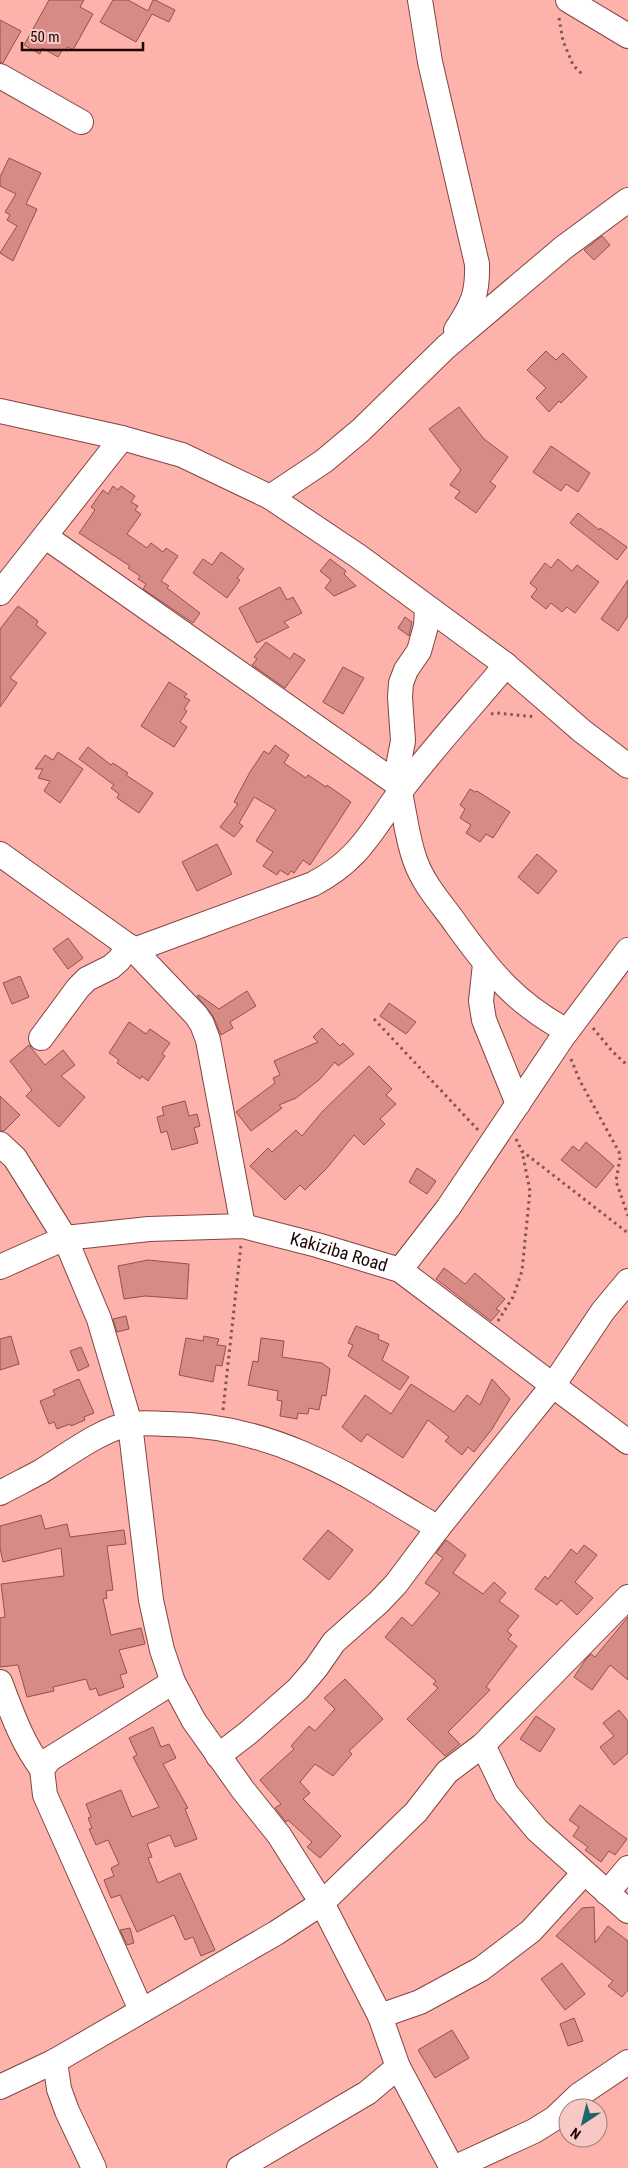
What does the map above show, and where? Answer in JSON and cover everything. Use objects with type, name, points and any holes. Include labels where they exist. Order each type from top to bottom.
[{"type":"street","points":[[420,0],[430,62],[477,264],[477,286],[472,306],[446,347]]},
{"type":"street","points":[[562,6],[628,36]]},
{"type":"street","points":[[0,76],[81,122]]},
{"type":"street","points":[[270,497],[324,461],[361,430],[446,347],[563,248],[628,200]]},
{"type":"street","points":[[0,411],[122,438],[182,455],[270,497],[358,556],[426,608],[506,665],[582,731],[628,766]]},
{"type":"street","points":[[0,593],[122,438]]},
{"type":"street","points":[[46,536],[399,788]]},
{"type":"street","points":[[426,608],[426,626],[419,651],[406,670],[401,683],[400,704],[403,741],[399,788],[407,833],[423,879],[485,964],[520,1001],[546,1020],[570,1028]]},
{"type":"street","points":[[41,1038],[78,988],[87,979],[111,967],[131,948],[312,884],[333,873],[362,847],[399,788],[506,665]]},
{"type":"street","points":[[0,854],[131,948],[196,1015],[206,1032],[243,1226]]},
{"type":"street","points":[[400,1270],[448,1208],[570,1028],[628,950]]},
{"type":"street","points":[[485,964],[482,1001],[484,1020],[513,1112]]},
{"type":"street","points":[[0,1144],[16,1158],[65,1238],[99,1319],[130,1424],[151,1600],[162,1650],[173,1682],[194,1721],[218,1756],[279,1835],[322,1903],[380,2016],[398,2068],[453,2168],[534,2131],[555,2118],[579,2095],[628,2062]]},
{"type":"street","name":"Kakiziba Road","points":[[0,1267],[65,1238],[149,1229],[243,1226],[317,1245],[400,1270],[554,1384],[628,1442]]},
{"type":"street","points":[[218,1756],[248,1733],[298,1688],[316,1668],[334,1642],[379,1602],[396,1584],[438,1528],[554,1384],[597,1319],[628,1280]]},
{"type":"street","points":[[0,1493],[40,1472],[94,1438],[130,1424],[193,1425],[248,1433],[295,1449],[344,1472],[438,1528]]},
{"type":"street","points":[[0,2087],[55,2061],[276,1933],[322,1903],[416,1812],[447,1772],[484,1745],[628,1596]]},
{"type":"street","points":[[0,1682],[18,1730],[30,1753],[42,1769],[45,1795],[142,2010]]},
{"type":"street","points":[[42,1769],[50,1759],[173,1682]]},
{"type":"street","points":[[484,1745],[506,1793],[537,1830],[628,1911]]},
{"type":"street","points":[[607,1893],[628,1868]]},
{"type":"street","points":[[380,2016],[420,2002],[481,1969],[531,1931],[584,1873]]},
{"type":"street","points":[[55,2061],[59,2089],[66,2111],[94,2168]]},
{"type":"street","points":[[239,2168],[367,2093],[398,2068]]},
{"type":"path","points":[[562,6],[560,20],[563,41],[573,65],[582,74]]},
{"type":"path","points":[[487,715],[497,713],[536,717]]},
{"type":"path","points":[[374,1019],[491,1144]]},
{"type":"path","points":[[570,1028],[612,1051],[628,1066]]},
{"type":"path","points":[[570,1028],[580,1081],[619,1152],[620,1158],[616,1181],[628,1216]]},
{"type":"path","points":[[488,1335],[513,1297],[522,1270],[530,1191],[513,1112]]},
{"type":"path","points":[[522,1151],[628,1232]]},
{"type":"path","points":[[221,1428],[243,1226]]},
{"type":"building","points":[[49,0],[84,0],[80,7],[93,14],[73,50],[68,47],[65,51],[63,49],[58,57],[42,48],[40,54],[24,45]]},
{"type":"building","points":[[113,0],[128,0],[148,11],[153,0],[155,0],[175,10],[169,22],[152,14],[136,42],[100,22]]},
{"type":"building","points":[[0,20],[21,31],[3,63],[0,62]]},
{"type":"building","points":[[9,158],[41,173],[26,204],[37,209],[13,261],[0,253],[17,226],[7,220],[10,215],[5,212],[16,194],[0,186],[0,177]]},
{"type":"building","points":[[602,236],[610,245],[594,260],[584,250]]},
{"type":"building","points":[[546,351],[556,360],[563,353],[587,377],[561,403],[559,401],[549,412],[536,398],[546,388],[527,370]]},
{"type":"building","points":[[459,407],[484,439],[508,457],[490,482],[496,486],[476,513],[455,498],[460,491],[450,485],[461,470],[429,429]]},
{"type":"building","points":[[551,446],[590,473],[578,492],[566,484],[561,491],[533,472]]},
{"type":"building","points":[[113,486],[118,490],[121,486],[135,496],[131,502],[138,506],[135,510],[141,514],[127,534],[147,548],[151,543],[163,552],[166,548],[178,556],[161,581],[169,586],[167,588],[200,613],[193,623],[143,589],[146,584],[138,579],[140,576],[128,568],[130,566],[79,533],[95,510],[91,507],[103,490],[108,494]]},
{"type":"building","points":[[578,513],[599,530],[600,528],[627,547],[617,560],[570,523]]},
{"type":"building","points":[[221,552],[244,569],[237,578],[240,580],[227,598],[193,573],[203,559],[212,565]]},
{"type":"building","points":[[330,559],[346,571],[344,574],[356,586],[334,596],[325,588],[331,580],[320,571]]},
{"type":"building","points":[[558,559],[572,571],[577,565],[599,582],[575,613],[567,607],[562,612],[551,603],[546,609],[531,597],[537,589],[530,583],[545,563],[551,568]]},
{"type":"building","points":[[628,580],[628,616],[618,631],[601,619]]},
{"type":"building","points":[[280,587],[287,600],[293,597],[302,613],[284,622],[289,627],[257,643],[239,608]]},
{"type":"building","points":[[18,606],[38,621],[36,625],[46,633],[10,678],[17,683],[0,707],[0,629]]},
{"type":"building","points":[[405,617],[412,622],[409,636],[398,628]]},
{"type":"building","points":[[266,642],[290,659],[294,653],[305,660],[285,688],[252,665],[257,659],[254,657]]},
{"type":"building","points":[[343,667],[364,678],[343,714],[323,702]]},
{"type":"building","points":[[169,682],[187,694],[184,697],[190,700],[184,709],[187,711],[180,722],[187,727],[174,747],[141,726]]},
{"type":"building","points":[[275,745],[289,755],[284,763],[306,778],[308,775],[326,787],[327,785],[351,802],[310,865],[303,860],[294,873],[291,871],[288,875],[280,870],[277,875],[263,866],[273,852],[256,841],[276,810],[254,797],[239,823],[243,826],[234,837],[220,827],[238,804],[234,802],[264,751],[269,754]]},
{"type":"building","points":[[88,747],[111,765],[113,763],[128,773],[126,775],[153,793],[139,813],[117,798],[119,794],[111,788],[114,785],[79,759]]},
{"type":"building","points":[[58,752],[83,769],[60,803],[44,791],[50,781],[38,778],[43,769],[35,769],[45,755],[53,760]]},
{"type":"building","points":[[470,789],[475,792],[477,791],[510,812],[493,838],[486,834],[480,842],[466,833],[471,825],[460,818],[465,809],[460,805]]},
{"type":"building","points":[[217,844],[232,874],[197,891],[182,862]]},
{"type":"building","points":[[537,854],[557,871],[538,894],[518,877]]},
{"type":"building","points":[[68,938],[83,958],[68,969],[53,949]]},
{"type":"building","points":[[20,976],[29,997],[12,1004],[3,983]]},
{"type":"building","points":[[247,991],[256,1006],[230,1022],[233,1028],[221,1035],[213,1016],[197,996],[199,995],[219,1009]]},
{"type":"building","points":[[389,1003],[416,1022],[406,1034],[380,1016]]},
{"type":"building","points":[[129,1022],[146,1034],[150,1029],[170,1043],[162,1054],[165,1056],[148,1081],[142,1076],[140,1079],[117,1063],[119,1060],[109,1053]]},
{"type":"building","points":[[322,1028],[340,1046],[343,1043],[354,1054],[338,1066],[335,1062],[319,1080],[296,1098],[279,1105],[282,1108],[251,1131],[236,1112],[275,1083],[273,1078],[280,1075],[274,1061],[318,1042],[313,1037]]},
{"type":"building","points":[[29,1045],[45,1065],[63,1050],[75,1065],[61,1076],[85,1097],[59,1127],[26,1096],[32,1090],[10,1061]]},
{"type":"building","points":[[369,1066],[392,1089],[386,1095],[396,1104],[380,1119],[385,1124],[364,1145],[354,1135],[327,1168],[305,1190],[300,1185],[285,1200],[250,1166],[268,1148],[272,1152],[296,1130],[302,1136],[322,1112]]},
{"type":"building","points":[[0,1096],[20,1115],[4,1131],[0,1131]]},
{"type":"building","points":[[185,1101],[189,1116],[197,1114],[200,1126],[194,1128],[198,1143],[172,1150],[167,1131],[161,1133],[157,1117],[164,1115],[162,1107]]},
{"type":"building","points":[[586,1142],[614,1166],[596,1188],[561,1160],[573,1146],[579,1151]]},
{"type":"building","points":[[417,1168],[436,1181],[427,1194],[409,1182]]},
{"type":"building","points":[[148,1260],[189,1264],[187,1299],[145,1296],[124,1299],[118,1266]]},
{"type":"building","points":[[444,1268],[465,1284],[475,1273],[505,1299],[496,1309],[500,1311],[491,1321],[436,1279]]},
{"type":"building","points":[[126,1316],[129,1329],[117,1332],[113,1319]]},
{"type":"building","points":[[356,1326],[379,1335],[378,1339],[389,1344],[382,1360],[409,1377],[400,1390],[348,1356],[353,1345],[348,1343]]},
{"type":"building","points":[[11,1336],[19,1364],[0,1370],[0,1339]]},
{"type":"building","points":[[204,1336],[219,1339],[217,1345],[226,1346],[222,1366],[216,1365],[213,1382],[179,1375],[186,1338],[203,1341]]},
{"type":"building","points":[[261,1338],[284,1341],[282,1357],[322,1363],[330,1369],[326,1396],[322,1395],[319,1410],[309,1408],[308,1414],[298,1413],[297,1419],[280,1416],[282,1401],[277,1400],[278,1391],[248,1385],[253,1361],[258,1362]]},
{"type":"building","points":[[81,1347],[89,1366],[78,1371],[70,1351]]},
{"type":"building","points":[[79,1379],[94,1413],[84,1417],[85,1420],[57,1429],[54,1422],[49,1424],[40,1401],[55,1395],[53,1390]]},
{"type":"building","points":[[492,1379],[510,1399],[492,1429],[474,1452],[468,1447],[462,1455],[445,1441],[449,1437],[428,1420],[403,1458],[367,1434],[361,1442],[342,1427],[365,1395],[391,1414],[411,1384],[454,1412],[467,1395],[480,1405]]},
{"type":"building","points":[[41,1515],[45,1529],[67,1524],[70,1537],[124,1530],[126,1544],[107,1546],[113,1590],[106,1591],[107,1598],[103,1599],[111,1635],[141,1628],[145,1644],[119,1650],[127,1673],[120,1675],[124,1687],[99,1696],[96,1688],[90,1690],[86,1679],[53,1687],[54,1691],[27,1697],[18,1665],[0,1667],[0,1618],[5,1617],[1,1584],[64,1576],[61,1548],[3,1562],[0,1548],[0,1526]]},
{"type":"building","points":[[328,1530],[353,1550],[329,1580],[303,1559]]},
{"type":"building","points":[[446,1540],[466,1555],[453,1573],[483,1594],[494,1582],[506,1593],[499,1601],[519,1616],[507,1631],[512,1635],[508,1639],[517,1646],[486,1687],[490,1690],[448,1732],[460,1744],[445,1756],[407,1719],[438,1688],[433,1684],[436,1681],[385,1637],[402,1617],[412,1626],[440,1593],[425,1583],[443,1558],[436,1553]]},
{"type":"building","points":[[584,1545],[597,1555],[575,1582],[593,1598],[577,1615],[561,1600],[557,1605],[535,1589],[545,1576],[548,1579],[571,1549],[577,1554]]},
{"type":"building","points":[[628,1617],[628,1680],[610,1665],[592,1690],[574,1677],[586,1659],[591,1654],[595,1657]]},
{"type":"building","points":[[345,1679],[383,1719],[349,1751],[352,1754],[333,1776],[315,1764],[300,1782],[310,1793],[303,1799],[341,1836],[320,1858],[307,1847],[312,1842],[288,1820],[286,1822],[275,1808],[281,1804],[260,1780],[294,1749],[291,1746],[309,1726],[315,1731],[335,1709],[324,1698]]},
{"type":"building","points":[[619,1710],[628,1721],[628,1753],[614,1765],[600,1747],[614,1736],[603,1723]]},
{"type":"building","points":[[536,1716],[555,1729],[540,1752],[520,1739]]},
{"type":"building","points":[[153,1727],[161,1747],[169,1744],[176,1758],[163,1764],[188,1808],[185,1809],[197,1839],[175,1847],[170,1835],[147,1844],[152,1857],[148,1858],[158,1883],[180,1873],[215,1950],[201,1956],[193,1937],[185,1940],[174,1915],[137,1932],[120,1895],[111,1898],[104,1880],[114,1876],[111,1868],[119,1864],[108,1840],[96,1845],[89,1829],[92,1828],[88,1818],[91,1817],[86,1804],[121,1790],[132,1817],[159,1807],[133,1757],[137,1755],[129,1738]]},
{"type":"building","points":[[580,1805],[627,1839],[615,1855],[609,1851],[601,1862],[585,1850],[588,1847],[573,1836],[579,1827],[569,1820]]},
{"type":"building","points":[[594,1907],[595,1943],[608,1926],[628,1941],[628,1990],[622,1997],[608,1986],[613,1981],[556,1936],[582,1908]]},
{"type":"building","points":[[130,1928],[134,1943],[127,1945],[120,1930]]},
{"type":"building","points":[[562,1963],[585,1994],[565,2010],[541,1979]]},
{"type":"building","points":[[574,2018],[583,2041],[568,2046],[560,2024]]},
{"type":"building","points":[[452,2030],[469,2058],[435,2078],[418,2050]]}]
